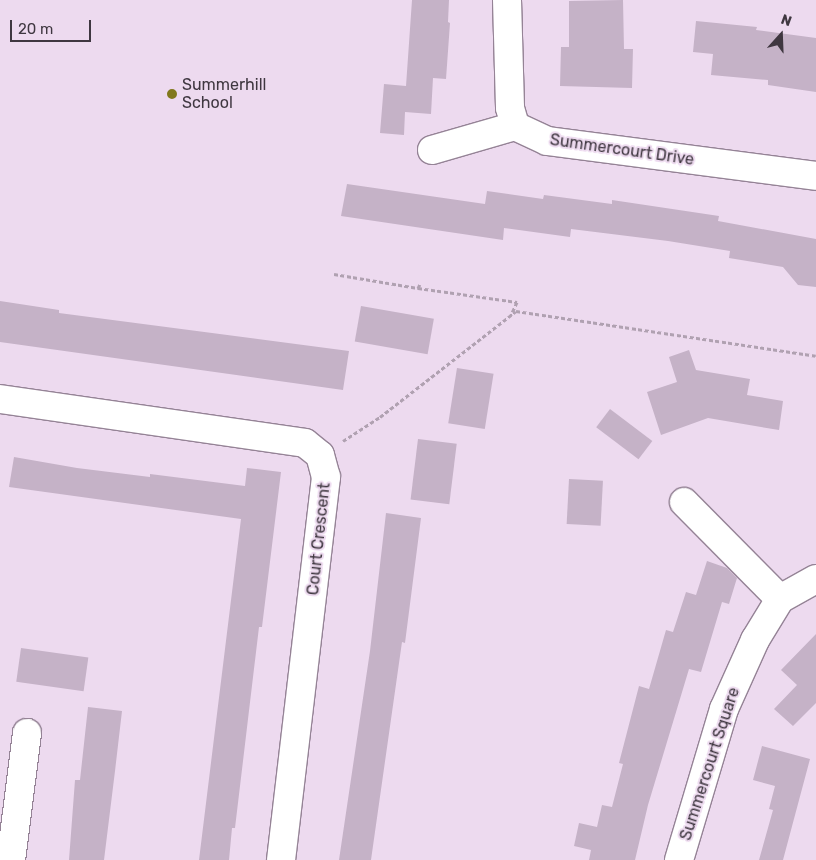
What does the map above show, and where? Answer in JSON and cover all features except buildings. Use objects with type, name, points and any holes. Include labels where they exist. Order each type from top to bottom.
[{"type":"street","points":[[432,150],[515,126],[510,108],[508,0]]},
{"type":"street","name":"Summercourt Drive","points":[[515,126],[548,140],[816,176]]},
{"type":"street","points":[[0,399],[306,443],[320,455]]},
{"type":"street","name":"Court Crescent","points":[[281,860],[326,477],[320,455]]},
{"type":"street","points":[[684,502],[780,599]]},
{"type":"street","name":"Summercourt Square","points":[[679,860],[724,709],[755,640],[780,599],[816,579]]},
{"type":"street","points":[[12,860],[9,798],[27,733]]},
{"type":"path","points":[[334,274],[517,302],[511,315]]},
{"type":"path","points":[[320,455],[380,417],[516,311],[816,356]]},
{"type":"place","name":"Summerhill School","points":[[172,94]]}]
